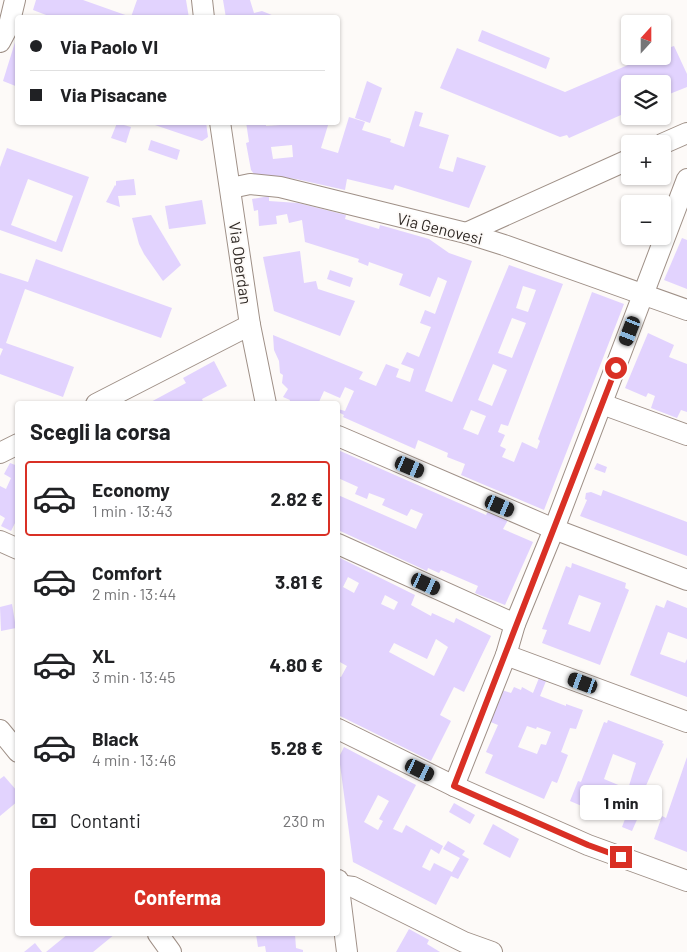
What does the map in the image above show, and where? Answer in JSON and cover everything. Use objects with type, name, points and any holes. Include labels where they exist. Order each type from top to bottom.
[{"type":"street","points":[[9,32],[15,0]]},
{"type":"street","points":[[202,0],[204,15]]},
{"type":"street","name":"Via Oberdan","points":[[220,125],[250,325],[265,401]]},
{"type":"street","points":[[671,140],[687,132]]},
{"type":"street","points":[[466,233],[621,162]]},
{"type":"street","points":[[454,786],[506,654],[515,624],[602,404],[687,178]]},
{"type":"street","name":"Via Genovesi","points":[[231,188],[250,184],[280,188],[466,233],[687,310]]},
{"type":"street","points":[[102,401],[250,325]]},
{"type":"street","points":[[602,404],[687,435]]},
{"type":"street","points":[[340,437],[554,529],[687,580]]},
{"type":"street","points":[[0,453],[15,446]]},
{"type":"street","points":[[0,541],[15,548]]},
{"type":"street","points":[[340,545],[515,624]]},
{"type":"street","points":[[506,654],[687,722]]},
{"type":"street","points":[[0,730],[15,748]]},
{"type":"street","points":[[340,730],[454,786],[588,845],[687,881]]},
{"type":"street","points":[[340,884],[353,887],[464,942],[492,952]]},
{"type":"street","points":[[340,898],[347,952]]},
{"type":"street","points":[[159,936],[171,952]]},
{"type":"building","points":[[36,0],[83,0],[125,15],[46,15],[33,10]]},
{"type":"building","points":[[137,0],[186,0],[188,15],[132,15]]},
{"type":"building","points":[[223,0],[250,0],[254,13],[262,11],[272,15],[226,15]]},
{"type":"building","points":[[482,30],[550,58],[546,69],[478,41]]},
{"type":"building","points":[[15,42],[15,86],[3,81]]},
{"type":"building","points":[[674,46],[687,74],[687,87],[671,93],[671,75],[621,75],[621,115],[569,138],[567,135],[560,137],[440,88],[457,48],[565,92],[628,65],[671,65],[671,47]]},
{"type":"building","points":[[367,81],[382,88],[370,123],[355,118]]},
{"type":"building","points":[[415,111],[423,113],[419,126],[449,135],[439,168],[453,172],[457,157],[486,166],[469,208],[395,185],[393,190],[347,179],[345,190],[296,179],[254,174],[251,170],[246,143],[249,142],[246,125],[328,125],[321,148],[338,153],[349,117],[365,122],[362,130],[391,139],[390,142],[404,147]],"holes":[[[292,145],[293,157],[273,159],[271,147]]]},
{"type":"building","points":[[116,125],[131,127],[126,143],[111,138]]},
{"type":"building","points":[[155,125],[206,125],[208,137],[202,141]]},
{"type":"building","points":[[151,140],[180,150],[177,160],[148,150]]},
{"type":"building","points":[[7,148],[89,177],[62,252],[0,230],[0,167]],"holes":[[[28,179],[73,196],[56,242],[11,225]]]},
{"type":"building","points":[[134,179],[136,195],[118,196],[120,207],[106,202],[116,186],[116,181]]},
{"type":"building","points":[[269,196],[269,201],[298,203],[346,215],[345,219],[379,229],[380,225],[429,239],[449,253],[472,261],[425,391],[452,402],[509,265],[563,284],[508,426],[501,424],[498,432],[505,435],[500,446],[506,449],[502,457],[514,462],[522,442],[537,449],[540,441],[538,439],[592,292],[624,304],[544,510],[461,475],[465,464],[447,457],[448,453],[418,440],[415,449],[343,417],[344,415],[340,413],[340,410],[345,411],[354,391],[345,387],[340,398],[324,391],[319,401],[290,401],[283,397],[288,389],[282,383],[283,375],[280,373],[279,361],[274,350],[273,335],[363,372],[359,379],[376,386],[386,364],[399,369],[396,377],[410,382],[414,369],[401,364],[407,352],[419,357],[431,327],[420,323],[425,310],[435,314],[447,281],[438,277],[430,297],[399,285],[403,274],[369,262],[368,266],[358,262],[359,259],[305,242],[302,220],[289,223],[287,214],[276,216],[277,224],[259,226],[258,210],[254,211],[252,199]],"holes":[[[523,286],[536,290],[528,312],[516,308]],[[512,318],[526,323],[512,358],[498,353]],[[493,364],[507,370],[492,406],[478,400]],[[471,410],[486,416],[478,435],[463,429]]]},
{"type":"building","points":[[202,200],[206,224],[169,229],[165,206]]},
{"type":"building","points":[[151,215],[181,265],[163,281],[139,244],[132,218]]},
{"type":"building","points":[[682,238],[687,240],[687,289],[664,280]]},
{"type":"building","points":[[300,251],[304,283],[316,281],[318,289],[355,301],[340,336],[274,311],[263,257]]},
{"type":"building","points":[[36,259],[172,308],[161,338],[25,289],[6,343],[74,367],[63,397],[0,374],[0,356],[3,349],[0,348],[0,273],[28,282]]},
{"type":"building","points":[[330,270],[353,278],[350,287],[327,279]]},
{"type":"building","points":[[648,333],[674,345],[669,357],[687,364],[687,412],[681,410],[677,418],[651,408],[655,396],[648,393],[646,397],[625,388]]},
{"type":"building","points":[[214,361],[227,386],[202,399],[203,401],[153,401],[186,383],[183,378]]},
{"type":"building","points":[[340,451],[486,515],[488,511],[508,520],[503,529],[533,542],[505,605],[475,593],[478,586],[441,570],[439,573],[428,568],[427,571],[340,531],[340,496],[416,529],[423,514],[411,509],[407,516],[382,505],[385,499],[369,493],[367,499],[355,494],[358,487],[340,479]]},
{"type":"building","points":[[10,463],[15,465],[15,523],[11,531],[1,526],[5,518],[0,515],[0,486],[6,489],[11,478],[4,474]]},
{"type":"building","points":[[597,463],[607,467],[605,473],[594,469]]},
{"type":"building","points":[[603,490],[687,522],[687,556],[580,516],[587,500],[585,499],[586,493],[591,492],[601,496]]},
{"type":"building","points":[[340,558],[415,595],[411,605],[431,616],[432,613],[454,623],[456,618],[491,636],[464,692],[454,687],[440,715],[451,721],[431,761],[340,716],[340,677],[347,666],[340,662]],"holes":[[[348,577],[359,583],[354,593],[343,587]],[[385,595],[398,602],[394,610],[381,604]],[[436,639],[448,647],[434,676],[389,652],[394,643],[427,659]]]},
{"type":"building","points":[[572,563],[626,583],[625,588],[629,590],[600,665],[542,643],[547,630],[542,629],[566,566],[571,568]],"holes":[[[579,595],[601,603],[590,632],[568,624]]]},
{"type":"building","points":[[667,600],[687,608],[687,639],[668,632],[660,654],[685,663],[687,659],[687,697],[630,675],[656,605],[664,608]]},
{"type":"building","points":[[12,604],[15,628],[1,631],[0,607]]},
{"type":"building","points":[[539,678],[546,681],[540,696],[583,710],[576,729],[570,728],[561,752],[568,755],[557,783],[552,781],[544,799],[485,773],[493,755],[486,752],[498,725],[488,721],[502,690],[511,693],[514,687],[521,690],[522,687],[533,693]],"holes":[[[527,726],[536,729],[537,727],[551,732],[546,745],[541,744],[537,754],[518,747]]]},
{"type":"building","points":[[608,720],[663,741],[662,743],[664,744],[642,795],[647,797],[632,831],[622,827],[625,819],[600,808],[598,813],[570,801],[578,781],[581,782],[604,722],[607,723]],"holes":[[[613,754],[636,763],[628,789],[604,779]]]},
{"type":"building","points":[[344,747],[416,785],[393,829],[402,833],[406,825],[443,846],[439,854],[431,849],[422,867],[430,871],[434,863],[452,872],[460,858],[443,849],[448,841],[465,851],[462,855],[469,859],[458,879],[451,876],[436,905],[353,862],[340,764],[340,755]],"holes":[[[378,795],[389,801],[379,819],[383,821],[378,830],[364,822]]]},
{"type":"building","points":[[687,757],[687,852],[654,839],[662,816],[666,818]]},
{"type":"building","points":[[4,776],[15,789],[15,804],[0,816],[0,779]]},
{"type":"building","points":[[454,803],[475,815],[470,824],[449,812]]},
{"type":"building","points":[[493,824],[519,839],[510,858],[483,844]]},
{"type":"building","points":[[409,929],[429,940],[427,944],[440,952],[396,952]]},
{"type":"building","points":[[66,936],[113,936],[93,952],[46,952]]},
{"type":"building","points":[[256,936],[295,936],[296,948],[303,950],[303,952],[266,952],[265,946],[258,947]]},
{"type":"building","points":[[35,943],[42,952],[24,952]]},
{"type":"route","points":[[616,368],[515,624],[506,654],[454,786],[588,845],[621,857]]}]
